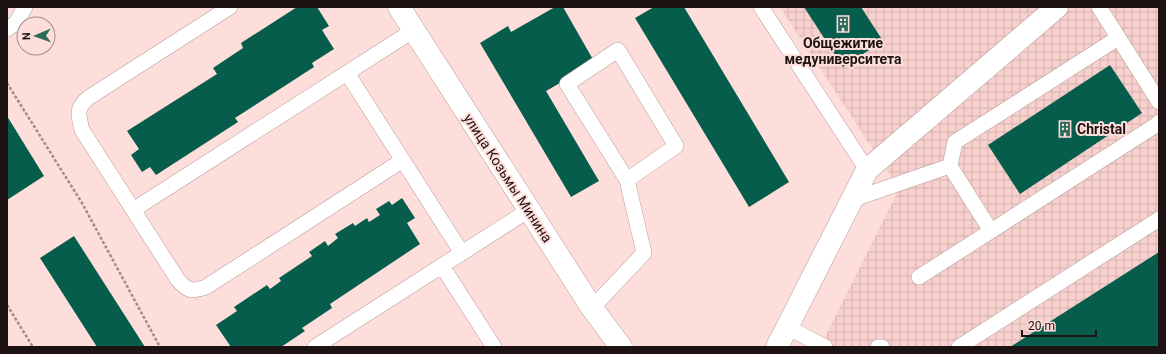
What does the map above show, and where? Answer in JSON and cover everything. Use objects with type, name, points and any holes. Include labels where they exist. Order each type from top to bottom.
[{"type":"street","name":"улица Козьмы Минина","points":[[399,7],[592,308],[621,347]]},
{"type":"street","points":[[777,347],[867,170],[1057,7]]},
{"type":"lane","points":[[7,29],[16,23],[25,7]]},
{"type":"lane","points":[[230,7],[88,98],[80,106],[78,116],[82,130],[178,280],[186,288],[195,290],[206,287],[403,160]]},
{"type":"lane","points":[[761,7],[867,170]]},
{"type":"lane","points":[[1099,7],[1159,102]]},
{"type":"lane","points":[[133,210],[414,30]]},
{"type":"lane","points":[[991,230],[950,166],[955,142],[1118,38]]},
{"type":"lane","points":[[592,308],[644,253],[627,180],[567,84],[618,50],[676,146],[627,180]]},
{"type":"lane","points":[[347,73],[462,252]]},
{"type":"lane","points":[[918,277],[1159,122]]},
{"type":"lane","points":[[851,200],[950,166]]},
{"type":"lane","points":[[315,347],[529,210]]},
{"type":"lane","points":[[959,347],[1159,219]]},
{"type":"lane","points":[[442,266],[494,347]]},
{"type":"lane","points":[[787,327],[825,347]]},
{"type":"path","points":[[7,83],[82,203],[160,347]]},
{"type":"path","points":[[7,305],[33,347]]},
{"type":"shaded area","points":[[780,7],[1159,7],[1159,347],[820,347],[899,189]]},
{"type":"building","points":[[297,7],[317,7],[329,26],[322,30],[334,49],[312,63],[314,67],[235,118],[238,122],[156,175],[150,167],[142,172],[131,155],[139,149],[127,131],[217,74],[213,68],[243,48],[241,43]]},
{"type":"building","points":[[555,7],[563,7],[595,63],[546,91],[599,181],[571,197],[480,43],[508,26],[511,32]]},
{"type":"building","points":[[654,7],[684,7],[789,182],[749,207],[635,18]]},
{"type":"building","name":"Общежитие медуниверситета","points":[[804,7],[861,7],[883,41],[843,67]]},
{"type":"building","name":"Christal","points":[[1110,65],[1142,113],[1020,194],[988,145]]},
{"type":"building","points":[[7,116],[44,176],[7,200]]},
{"type":"building","points":[[402,198],[415,218],[407,223],[420,244],[330,304],[332,308],[302,328],[305,331],[281,347],[231,347],[216,325],[237,311],[234,307],[267,285],[270,289],[281,281],[279,278],[312,256],[309,252],[325,241],[328,246],[338,238],[335,234],[353,223],[355,226],[367,218],[369,222],[380,215],[376,209],[389,201],[392,205]]},
{"type":"building","points":[[74,236],[145,347],[97,347],[40,258]]},
{"type":"building","points":[[1159,252],[1159,347],[1010,347]]},
{"type":"place","name":"Общежитие медуниверситета","points":[[843,24]]},
{"type":"place","name":"Christal","points":[[1065,129]]}]
